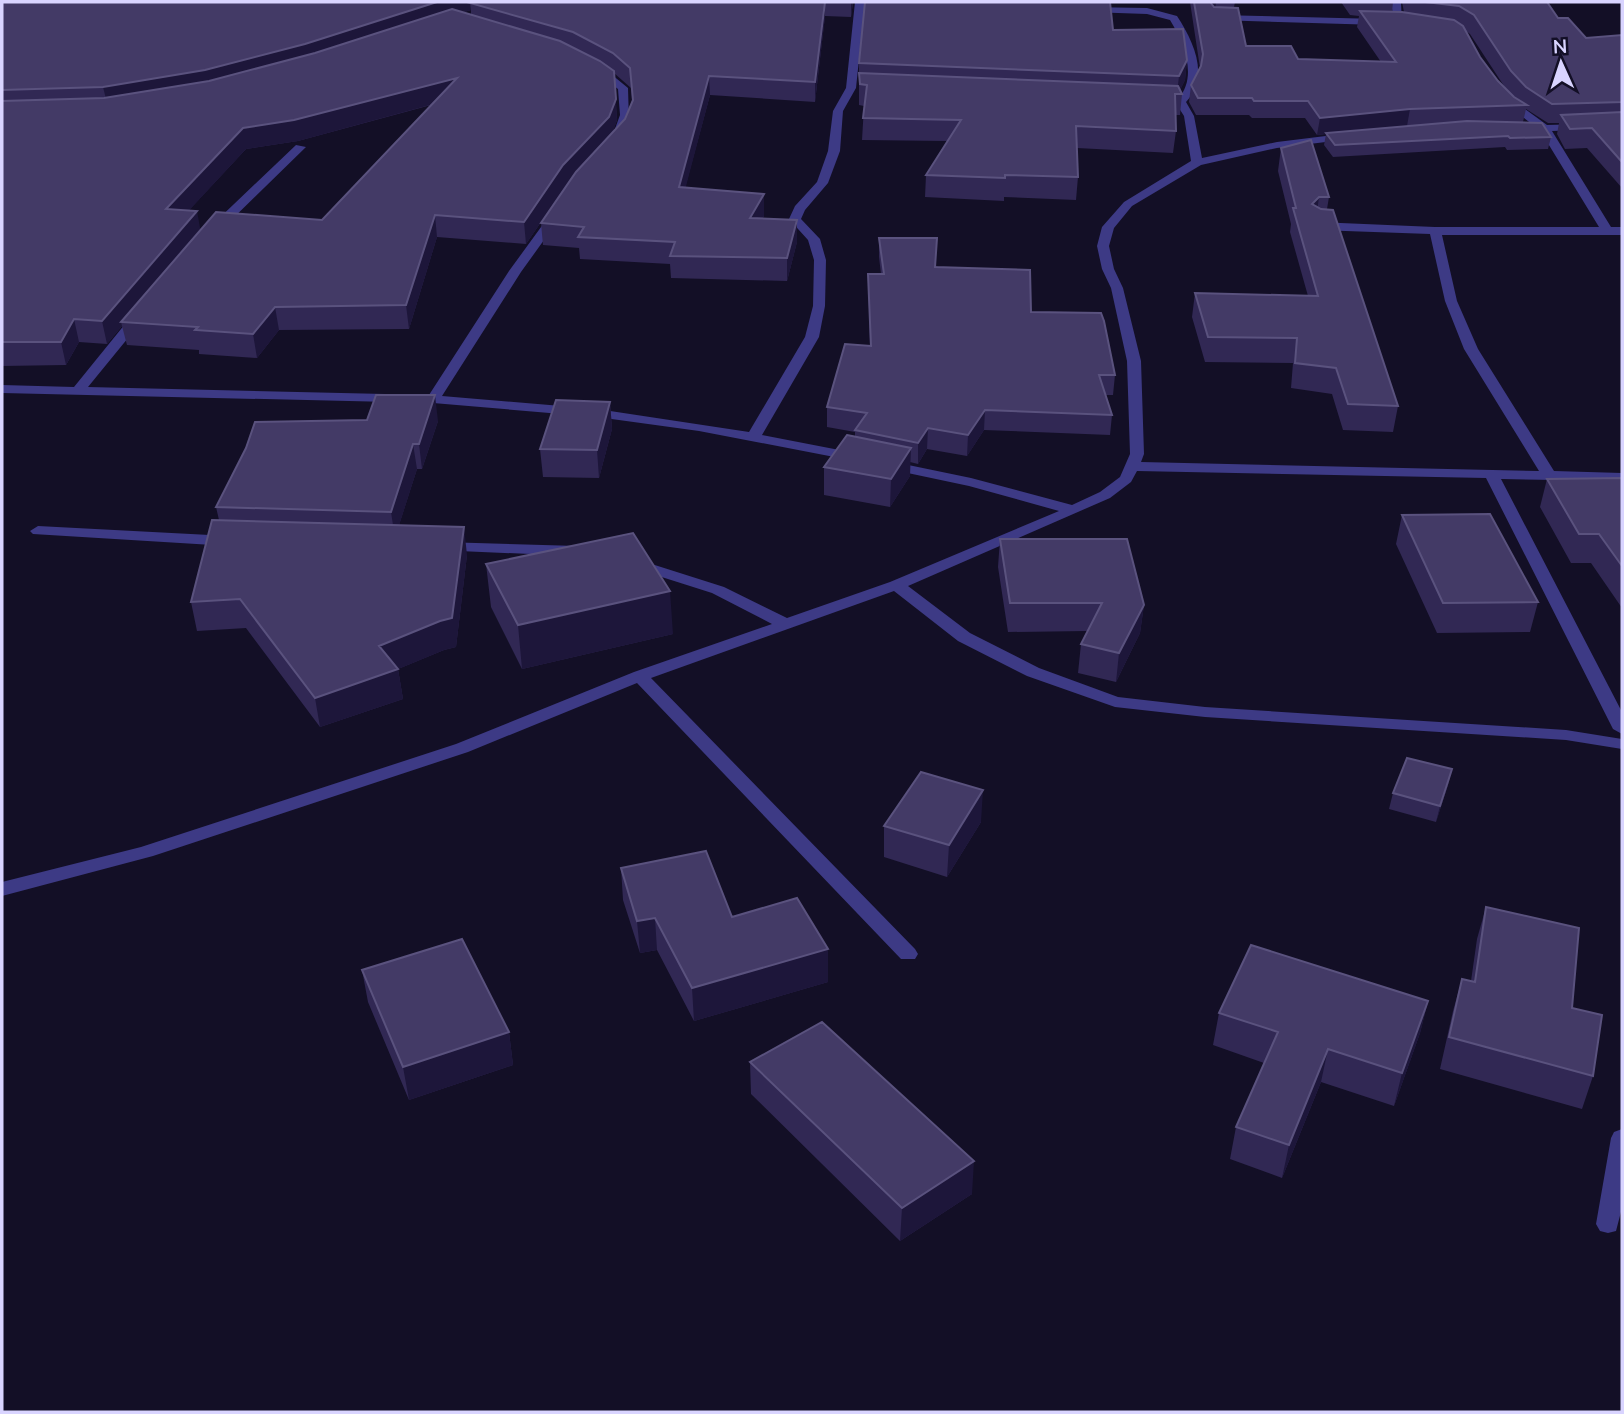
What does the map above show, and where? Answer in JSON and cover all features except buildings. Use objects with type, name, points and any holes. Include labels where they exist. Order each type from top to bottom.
[{"type":"street","points":[[754,436],[812,337],[819,306],[820,260],[814,239],[795,219],[799,209],[822,183],[834,151],[838,111],[857,88],[860,2]]},
{"type":"street","points":[[1215,18],[1405,23],[1396,2]]},
{"type":"street","points":[[1077,8],[1147,11],[1174,18],[1182,30],[1194,73],[1192,90],[1181,102]]},
{"type":"street","points":[[583,62],[602,71],[622,88],[625,103],[624,128],[610,150]]},
{"type":"street","points":[[1501,94],[1516,110],[1545,129],[1607,230]]},
{"type":"street","points":[[1144,99],[1181,102]]},
{"type":"street","points":[[1181,102],[1189,116],[1197,162]]},
{"type":"street","points":[[1505,128],[1622,126]]},
{"type":"street","points":[[2,889],[146,852],[462,748],[640,676],[896,585],[1105,495],[1126,479],[1137,454],[1134,361],[1117,288],[1108,269],[1103,246],[1108,227],[1128,204],[1197,162],[1277,145],[1367,134]]},
{"type":"street","points":[[209,236],[300,147]]},
{"type":"street","points":[[433,399],[515,271],[535,247],[566,200]]},
{"type":"street","points":[[1317,226],[1435,231],[1622,231]]},
{"type":"street","points":[[1435,231],[1451,301],[1471,349],[1549,475]]},
{"type":"street","points":[[79,389],[146,308]]},
{"type":"street","points":[[2,389],[433,399],[597,413],[754,436],[971,482],[1074,510]]},
{"type":"street","points":[[1133,466],[1622,477]]},
{"type":"street","points":[[1491,473],[1622,729]]},
{"type":"street","points":[[38,531],[240,541]]},
{"type":"street","points":[[420,546],[572,550],[596,555]]},
{"type":"street","points":[[619,560],[643,565],[718,590],[785,624]]},
{"type":"street","points":[[896,585],[964,638],[1033,672],[1115,702],[1205,712],[1566,734],[1622,744]]},
{"type":"street","points":[[640,676],[908,954]]},
{"type":"street","points":[[1608,1224],[1622,1138]]}]
